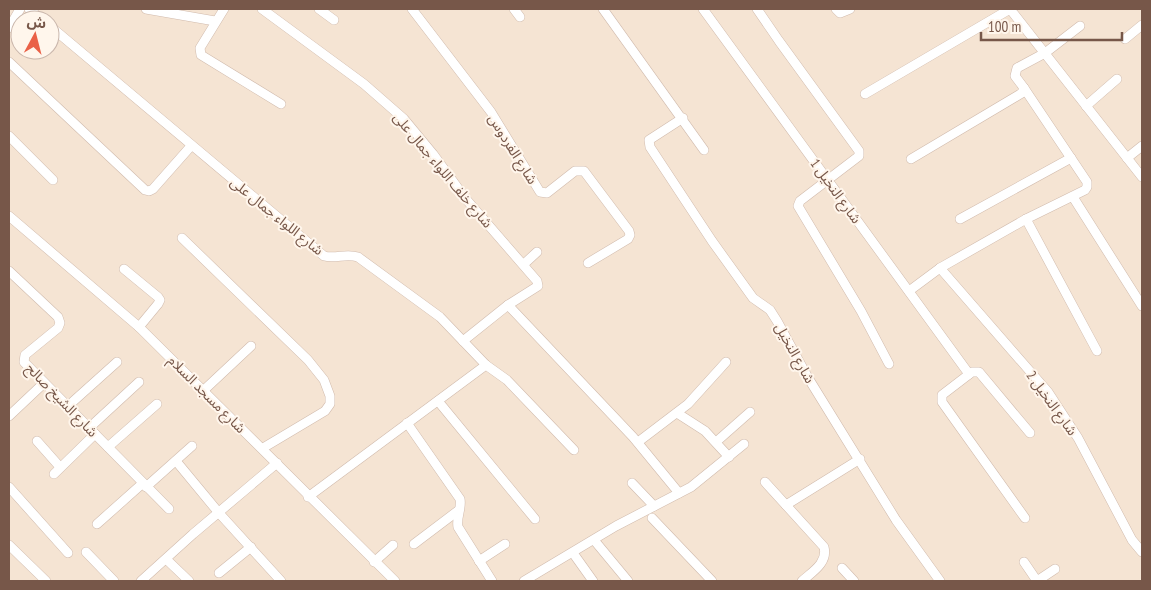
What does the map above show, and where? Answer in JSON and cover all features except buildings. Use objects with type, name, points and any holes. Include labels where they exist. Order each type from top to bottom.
[{"type":"street","points":[[9,28],[20,9]]},
{"type":"street","points":[[146,9],[215,21]]},
{"type":"street","points":[[224,9],[200,48],[201,55],[281,104]]},
{"type":"street","name":"شارع خلف اللواء جمال على","points":[[262,9],[364,84],[404,119],[433,154],[465,198],[538,281],[538,285],[508,305],[463,341]]},
{"type":"street","points":[[320,9],[334,20]]},
{"type":"street","name":"شارع الفردوس","points":[[412,9],[491,112],[539,191],[546,193],[573,172],[578,170],[584,171],[629,231],[628,239],[588,263]]},
{"type":"street","points":[[514,9],[520,17]]},
{"type":"street","points":[[603,9],[683,118],[704,150]]},
{"type":"street","name":"شارع النخيل 1","points":[[703,9],[969,374]]},
{"type":"street","points":[[758,9],[859,151],[859,156],[800,201],[798,206],[862,311],[889,364]]},
{"type":"street","points":[[836,9],[840,13],[850,9]]},
{"type":"street","points":[[865,94],[1010,9],[1142,177]]},
{"type":"street","points":[[909,291],[940,268],[1026,219],[1073,197],[1087,187],[1087,182],[1016,76],[1017,68],[1045,53],[1080,26]]},
{"type":"street","points":[[1125,39],[1142,26]]},
{"type":"street","name":"شارع اللواء جمال على","points":[[60,35],[324,256],[334,258],[346,255],[358,257],[440,317],[486,365],[507,380],[574,450]]},
{"type":"street","points":[[9,62],[145,190],[154,189],[191,146]]},
{"type":"street","points":[[1086,106],[1117,79]]},
{"type":"street","points":[[911,159],[1022,93],[1024,88]]},
{"type":"street","name":"شارع النخيل","points":[[683,118],[649,140],[650,147],[712,241],[753,298],[770,310],[807,376],[896,520],[940,581]]},
{"type":"street","points":[[9,136],[53,180]]},
{"type":"street","points":[[1127,158],[1142,146]]},
{"type":"street","points":[[960,219],[1070,158]]},
{"type":"street","points":[[1073,197],[1142,306]]},
{"type":"street","name":"شارع مسجد السلام","points":[[9,216],[139,327],[395,581]]},
{"type":"street","points":[[1026,219],[1097,351]]},
{"type":"street","points":[[182,238],[308,360],[327,387],[330,404],[325,411],[262,448]]},
{"type":"street","points":[[524,264],[537,252]]},
{"type":"street","name":"شارع النخيل 2","points":[[940,268],[1048,392],[1078,438],[1132,540],[1142,552]]},
{"type":"street","points":[[124,269],[158,296],[160,300],[139,327]]},
{"type":"street","name":"شارع الشيخ صالح","points":[[9,271],[60,320],[58,328],[25,355],[23,358],[26,365],[169,509]]},
{"type":"street","points":[[508,305],[638,442],[679,493]]},
{"type":"street","points":[[204,390],[252,346]]},
{"type":"street","points":[[68,406],[117,362]]},
{"type":"street","points":[[638,442],[677,414],[726,362]]},
{"type":"street","points":[[308,496],[486,365]]},
{"type":"street","points":[[1025,518],[941,400],[943,393],[974,371],[981,374],[1030,433]]},
{"type":"street","points":[[9,416],[44,382]]},
{"type":"street","points":[[37,442],[57,470],[139,382]]},
{"type":"street","points":[[438,401],[535,519]]},
{"type":"street","points":[[108,447],[157,404]]},
{"type":"street","points":[[716,442],[750,412]]},
{"type":"street","points":[[677,414],[705,431],[729,457]]},
{"type":"street","points":[[407,423],[460,499],[461,505],[458,510],[414,544]]},
{"type":"street","points":[[524,581],[616,526],[679,493],[709,474],[744,444]]},
{"type":"street","points":[[97,524],[192,446]]},
{"type":"street","points":[[786,505],[860,459]]},
{"type":"street","points":[[176,461],[281,581]]},
{"type":"street","points":[[141,581],[277,464]]},
{"type":"street","points":[[765,482],[821,543],[825,552],[822,562],[802,581]]},
{"type":"street","points":[[632,483],[654,506]]},
{"type":"street","points":[[9,487],[68,553]]},
{"type":"street","points":[[458,510],[458,527],[492,581]]},
{"type":"street","points":[[652,518],[712,581]]},
{"type":"street","points":[[594,540],[628,581]]},
{"type":"street","points":[[479,561],[505,544]]},
{"type":"street","points":[[374,562],[393,545]]},
{"type":"street","points":[[219,572],[251,547]]},
{"type":"street","points":[[10,550],[46,581]]},
{"type":"street","points":[[86,552],[114,581]]},
{"type":"street","points":[[573,553],[593,581]]},
{"type":"street","points":[[166,559],[188,581]]},
{"type":"street","points":[[1024,562],[1037,581],[1055,569]]},
{"type":"street","points":[[842,568],[854,581]]},
{"type":"shaded area","points":[[9,9],[1142,9],[1142,581],[9,581]]}]
